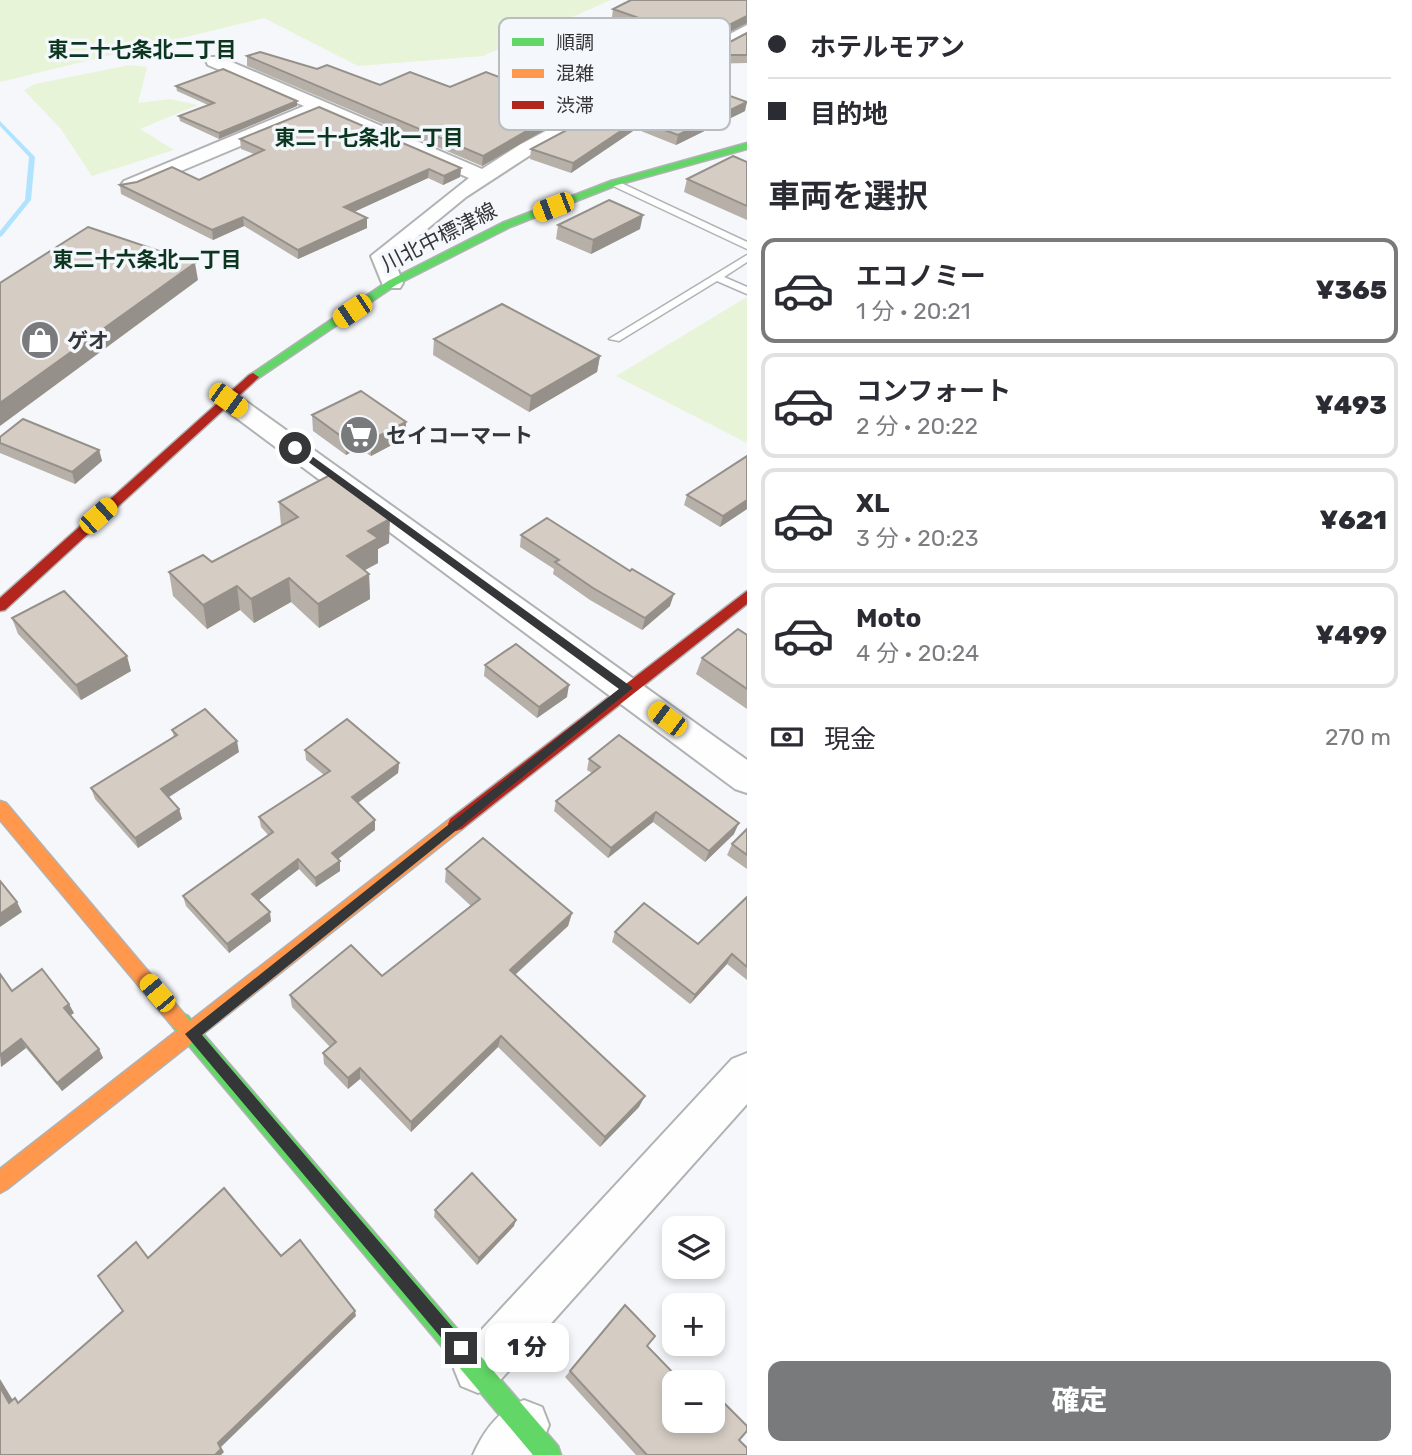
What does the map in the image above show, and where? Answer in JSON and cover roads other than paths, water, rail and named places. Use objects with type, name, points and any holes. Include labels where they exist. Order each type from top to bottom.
[{"type":"street","points":[[730,39],[747,30]]},
{"type":"street","points":[[214,61],[484,177]]},
{"type":"street","points":[[131,185],[318,107]]},
{"type":"street","points":[[392,284],[382,256],[484,177],[561,130]]},
{"type":"street","name":"川北中標津線","points":[[0,606],[251,379],[392,284],[506,225],[614,183],[747,146]]},
{"type":"street","points":[[717,154],[747,166]]},
{"type":"street","points":[[228,400],[627,688],[747,779]]},
{"type":"street","points":[[0,1182],[747,596]]},
{"type":"street","points":[[0,808],[478,1369],[524,1445]]},
{"type":"street","points":[[478,1369],[747,1073]]},
{"type":"lane","points":[[614,183],[747,246]]},
{"type":"lane","points":[[615,339],[747,258]]},
{"type":"lane","points":[[716,277],[747,291]]},
{"type":"waterway","points":[[0,123],[32,157],[28,200],[0,235]]},
{"type":"place","name":"ゲオ","points":[[40,340]]},
{"type":"place","name":"セイコーマート","points":[[359,435]]},
{"type":"district","name":"東二十七条北二丁目","points":[[142,49]]},
{"type":"district","name":"東二十七条北一丁目","points":[[369,137]]},
{"type":"district","name":"東二十六条北一丁目","points":[[147,259]]}]
